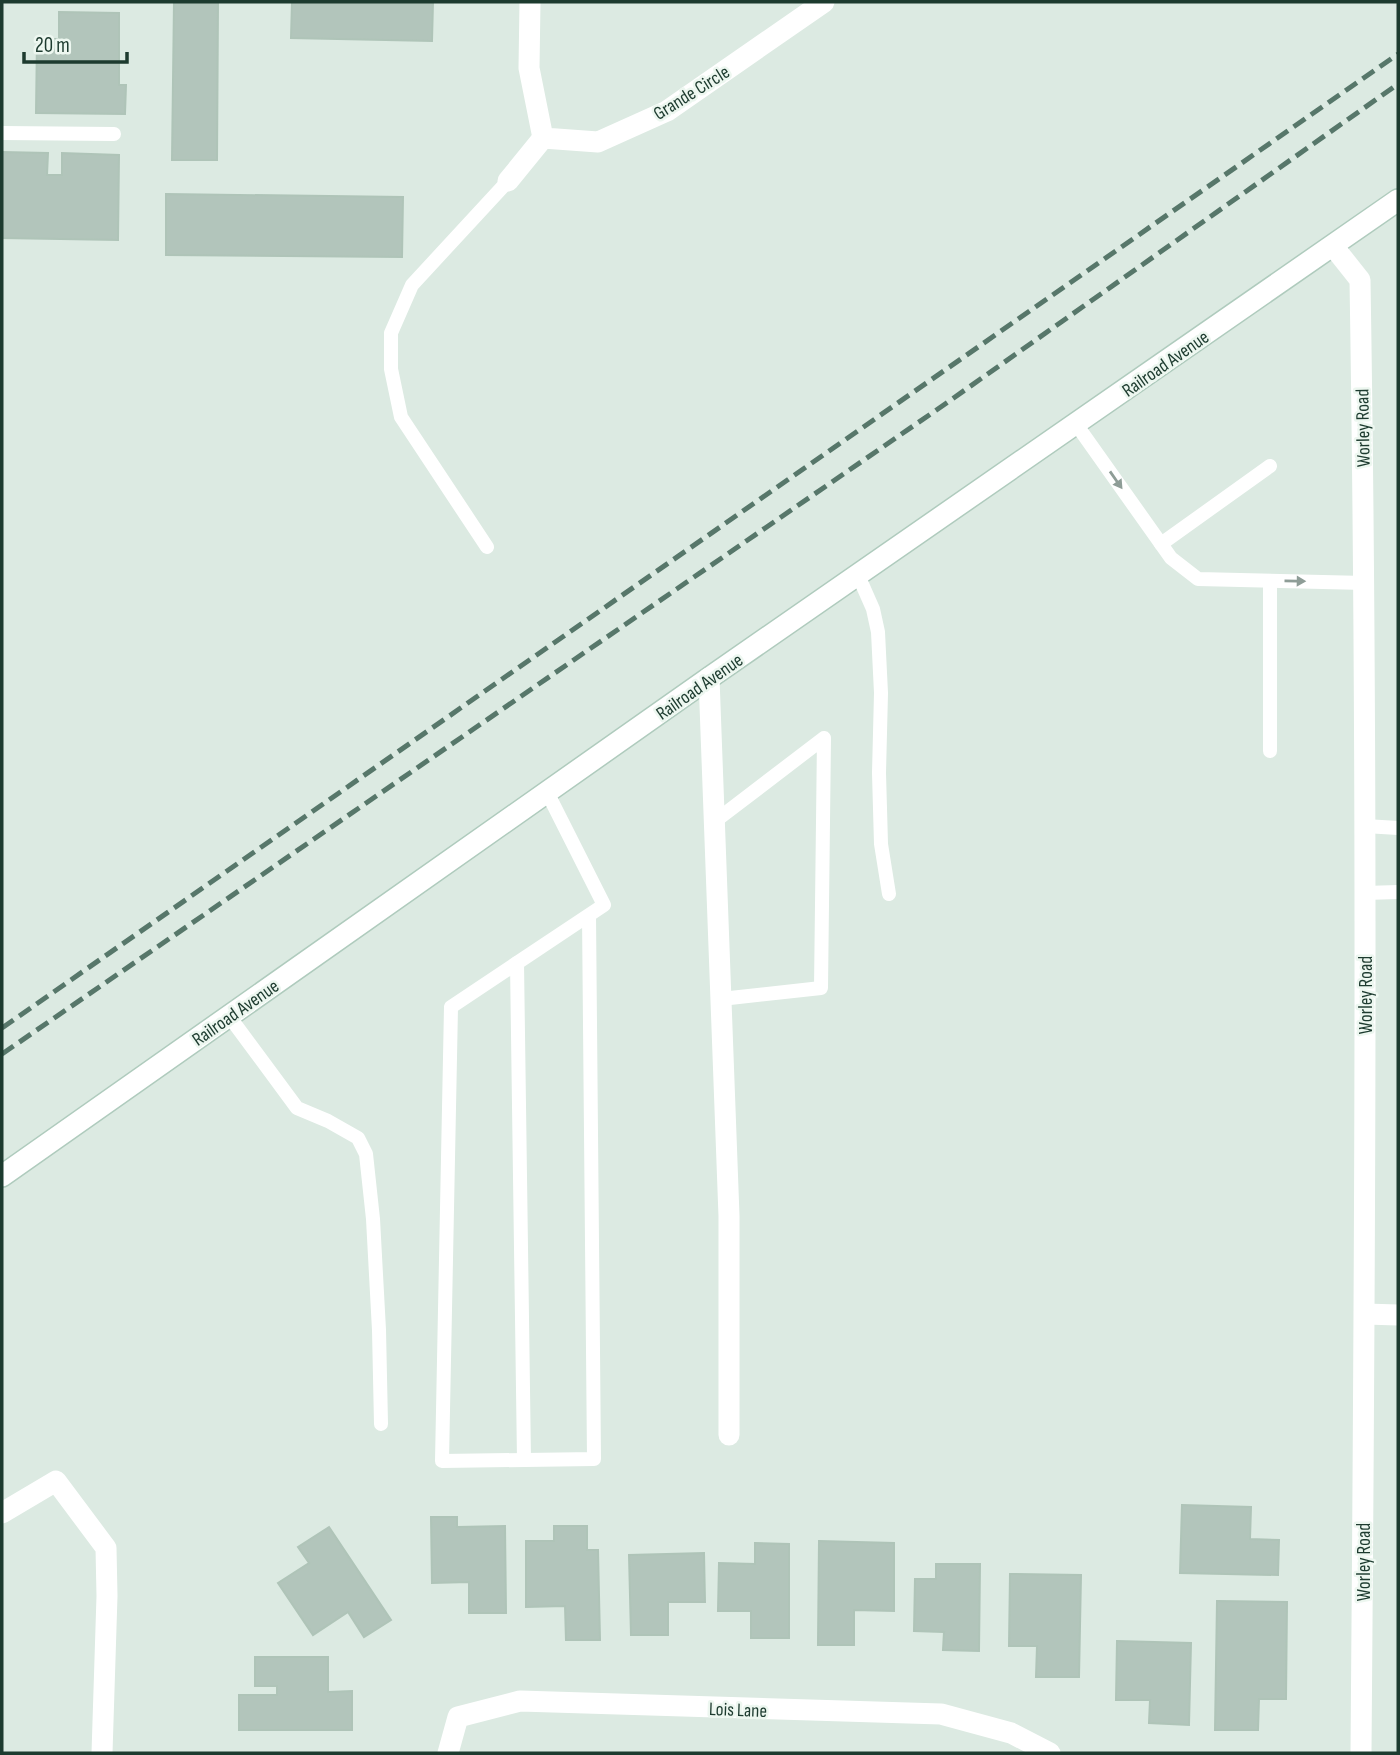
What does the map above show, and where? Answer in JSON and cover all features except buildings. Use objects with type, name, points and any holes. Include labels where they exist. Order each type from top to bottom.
[{"type":"street","points":[[508,181],[543,138],[529,68],[530,2]]},
{"type":"street","name":"Grande Circle","points":[[543,138],[598,142],[667,111],[824,2]]},
{"type":"street","name":"Railroad Avenue","points":[[2,1176],[709,678],[1398,200]]},
{"type":"street","name":"Worley Road","points":[[1333,246],[1360,280],[1365,583],[1365,1314],[1361,1753]]},
{"type":"street","points":[[709,678],[729,1216],[729,1435]]},
{"type":"street","points":[[1365,1314],[1398,1315]]},
{"type":"street","points":[[2,1513],[56,1481],[106,1548],[102,1753]]},
{"type":"street","name":"Lois Lane","points":[[448,1753],[458,1717],[520,1701],[941,1714],[1011,1733],[1050,1753]]},
{"type":"lane","points":[[2,133],[114,134]]},
{"type":"lane","points":[[487,547],[401,417],[391,369],[391,333],[412,285],[508,181]]},
{"type":"lane","points":[[1076,424],[1171,558],[1198,579],[1365,583]]},
{"type":"lane","points":[[1161,544],[1270,466]]},
{"type":"lane","points":[[858,575],[873,609],[878,632],[881,693],[881,844],[888,894]]},
{"type":"lane","points":[[1270,581],[1270,751]]},
{"type":"lane","points":[[714,822],[824,738],[821,988],[721,999]]},
{"type":"lane","points":[[547,792],[604,905],[589,915],[451,1007],[442,1461],[594,1459],[589,915]]},
{"type":"lane","points":[[1365,826],[1398,828]]},
{"type":"lane","points":[[1365,893],[1398,892]]},
{"type":"lane","points":[[517,963],[524,1460]]},
{"type":"lane","points":[[229,1016],[297,1108],[358,1138],[366,1154],[373,1219],[381,1424]]},
{"type":"railway","points":[[2,1028],[1398,54]]},
{"type":"railway","points":[[2,1054],[948,402],[1398,84]]}]
